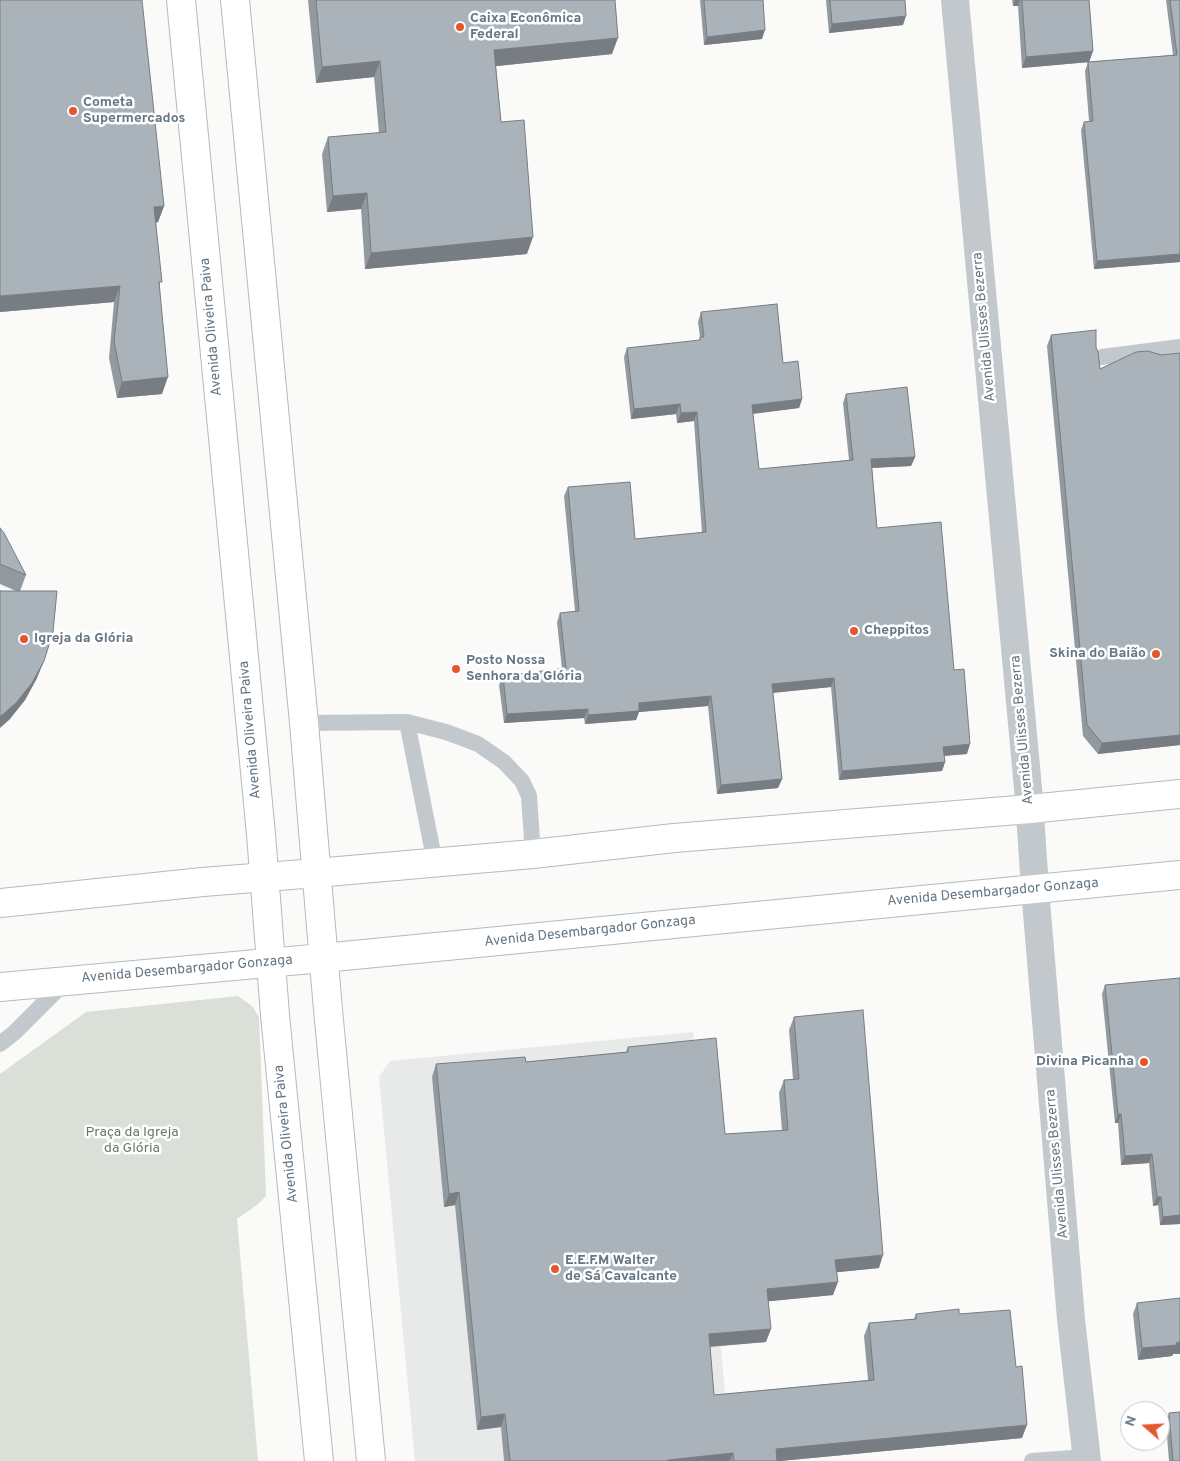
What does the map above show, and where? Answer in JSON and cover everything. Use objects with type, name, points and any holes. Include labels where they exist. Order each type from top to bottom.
[{"type":"main road","name":"Avenida Oliveira Paiva","points":[[181,0],[265,877],[271,963],[318,1461]]},
{"type":"main road","points":[[235,0],[304,723],[323,958],[371,1461]]},
{"type":"main road","points":[[0,903],[265,877],[533,854],[674,838],[1030,809],[1180,794]]},
{"type":"main road","name":"Avenida Desembargador Gonzaga","points":[[0,987],[271,963],[1180,875]]},
{"type":"street","name":"Avenida Ulisses Bezerra","points":[[955,0],[1030,809],[1071,1319],[1086,1459]]},
{"type":"lane","points":[[1102,357],[1180,348]]},
{"type":"lane","points":[[407,722],[435,862]]},
{"type":"lane","points":[[304,723],[407,722],[446,732],[478,744],[504,762],[522,781],[529,796],[533,854]]},
{"type":"lane","points":[[0,1044],[66,981]]},
{"type":"lane","points":[[1032,1461],[1086,1459]]},
{"type":"shaded area","name":"E.E.F.M Walter de Sá Cavalcante","points":[[693,1032],[731,1461],[415,1461],[379,1077],[390,1061]]},
{"type":"green space","name":"Praça da Igreja da Glória","points":[[238,996],[252,1006],[259,1017],[266,1196],[237,1219],[258,1461],[0,1461],[0,1074],[86,1012]]},
{"type":"building","name":"Cometa Supermercados","points":[[0,0],[142,0],[164,206],[154,207],[162,282],[159,282],[168,377],[122,382],[114,341],[120,286],[0,296]]},
{"type":"building","points":[[316,0],[615,0],[618,38],[494,50],[501,122],[524,120],[533,237],[371,253],[367,193],[333,196],[328,137],[386,132],[380,61],[322,67]]},
{"type":"building","points":[[704,0],[763,0],[765,30],[707,37]]},
{"type":"building","points":[[830,0],[905,0],[906,16],[832,24]]},
{"type":"building","points":[[1022,0],[1089,0],[1093,51],[1026,57]]},
{"type":"building","points":[[1170,0],[1180,0],[1180,254],[1097,261],[1084,122],[1093,121],[1088,62],[1177,55]]},
{"type":"building","points":[[777,304],[783,363],[798,361],[802,399],[752,405],[759,469],[853,460],[846,394],[907,387],[915,457],[871,459],[877,528],[941,522],[954,670],[964,669],[970,744],[943,747],[945,762],[842,771],[834,678],[772,684],[782,779],[721,785],[711,696],[639,703],[639,711],[588,715],[588,709],[507,714],[503,676],[566,668],[560,613],[579,611],[568,487],[630,482],[635,539],[706,532],[697,412],[681,413],[680,404],[634,409],[627,348],[700,340],[700,337],[704,337],[701,312]]},
{"type":"building","points":[[1096,330],[1096,347],[1100,369],[1136,352],[1148,351],[1161,355],[1180,353],[1180,735],[1102,743],[1087,725],[1051,335]]},
{"type":"building","points":[[0,528],[4,533],[26,575],[0,564]]},
{"type":"building","name":"Igreja da Glória","points":[[0,591],[57,591],[53,632],[44,661],[32,683],[16,703],[0,717]]},
{"type":"building","name":"Divina Picanha","points":[[1180,978],[1180,1215],[1163,1217],[1161,1197],[1157,1197],[1152,1154],[1125,1156],[1121,1114],[1118,1114],[1105,985]]},
{"type":"building","name":"E.E.F.M Walter de Sá Cavalcante","points":[[863,1010],[883,1255],[835,1260],[838,1282],[767,1289],[771,1329],[709,1334],[714,1395],[874,1380],[869,1323],[916,1319],[916,1314],[959,1309],[959,1314],[1010,1310],[1016,1367],[1022,1366],[1027,1425],[776,1449],[777,1461],[734,1461],[733,1453],[668,1461],[510,1461],[505,1414],[481,1417],[459,1192],[449,1194],[436,1064],[525,1057],[526,1062],[628,1052],[628,1047],[716,1038],[725,1134],[788,1130],[784,1080],[799,1079],[794,1017]]},
{"type":"building","points":[[1180,1298],[1180,1342],[1176,1343],[1177,1345],[1142,1348],[1137,1303]]},
{"type":"building","points":[[1180,1412],[1180,1461],[1173,1461],[1170,1413]]},
{"type":"place","name":"Caixa Econômica Federal","points":[[460,27]]},
{"type":"place","name":"Cometa Supermercados","points":[[73,111]]},
{"type":"place","name":"Cheppitos","points":[[854,631]]},
{"type":"place","name":"Igreja da Glória","points":[[24,639]]},
{"type":"place","name":"Skina do Baião","points":[[1156,654]]},
{"type":"place","name":"Posto Nossa Senhora da Glória","points":[[456,669]]},
{"type":"place","name":"Divina Picanha","points":[[1144,1062]]},
{"type":"place","name":"E.E.F.M Walter de Sá Cavalcante","points":[[555,1269]]}]
